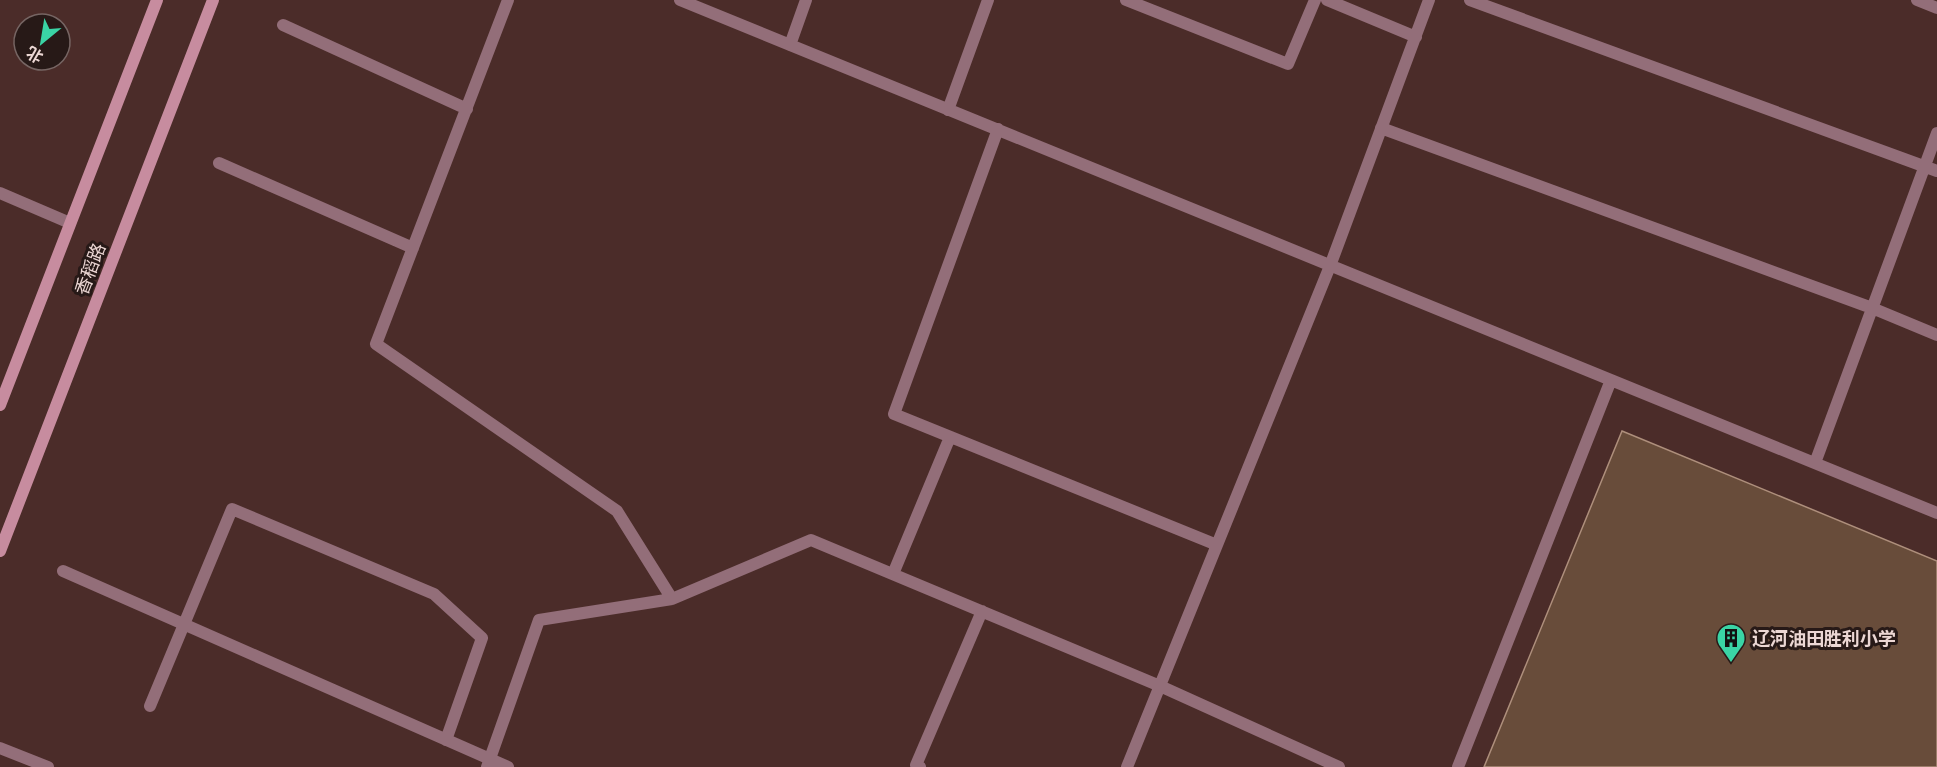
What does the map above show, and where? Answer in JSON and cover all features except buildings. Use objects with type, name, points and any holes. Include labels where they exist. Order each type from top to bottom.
[{"type":"street","name":"香稻路","points":[[0,405],[157,0]]},
{"type":"street","name":"香稻路","points":[[0,550],[213,0]]},
{"type":"street","points":[[508,0],[376,344],[617,511],[672,598]]},
{"type":"street","points":[[680,0],[1937,513]]},
{"type":"street","points":[[790,45],[806,0]]},
{"type":"street","points":[[948,110],[988,0]]},
{"type":"street","points":[[1126,0],[1288,64],[1315,0]]},
{"type":"street","points":[[1328,0],[1416,37]]},
{"type":"street","points":[[1127,767],[1330,266],[1429,0]]},
{"type":"street","points":[[1470,0],[1931,169]]},
{"type":"street","points":[[1917,0],[1937,8]]},
{"type":"street","points":[[283,25],[467,109]]},
{"type":"street","points":[[1381,128],[1872,308],[1937,335]]},
{"type":"street","points":[[998,129],[894,414],[1216,545]]},
{"type":"street","points":[[1815,463],[1872,308],[1931,169],[1937,133]]},
{"type":"street","points":[[219,163],[413,248]]},
{"type":"street","points":[[0,193],[70,223]]},
{"type":"street","points":[[1458,767],[1611,380]]},
{"type":"street","points":[[893,574],[950,437]]},
{"type":"street","points":[[150,706],[232,509],[434,594],[482,638],[446,740]]},
{"type":"street","points":[[488,763],[539,620],[672,598],[811,540],[1160,686],[1339,767]]},
{"type":"street","points":[[63,571],[446,740],[488,763],[508,767]]},
{"type":"street","points":[[920,767],[916,765],[982,611]]},
{"type":"street","points":[[0,748],[48,767]]},
{"type":"place","name":"辽河油田胜利小学","points":[[1731,664]]}]
